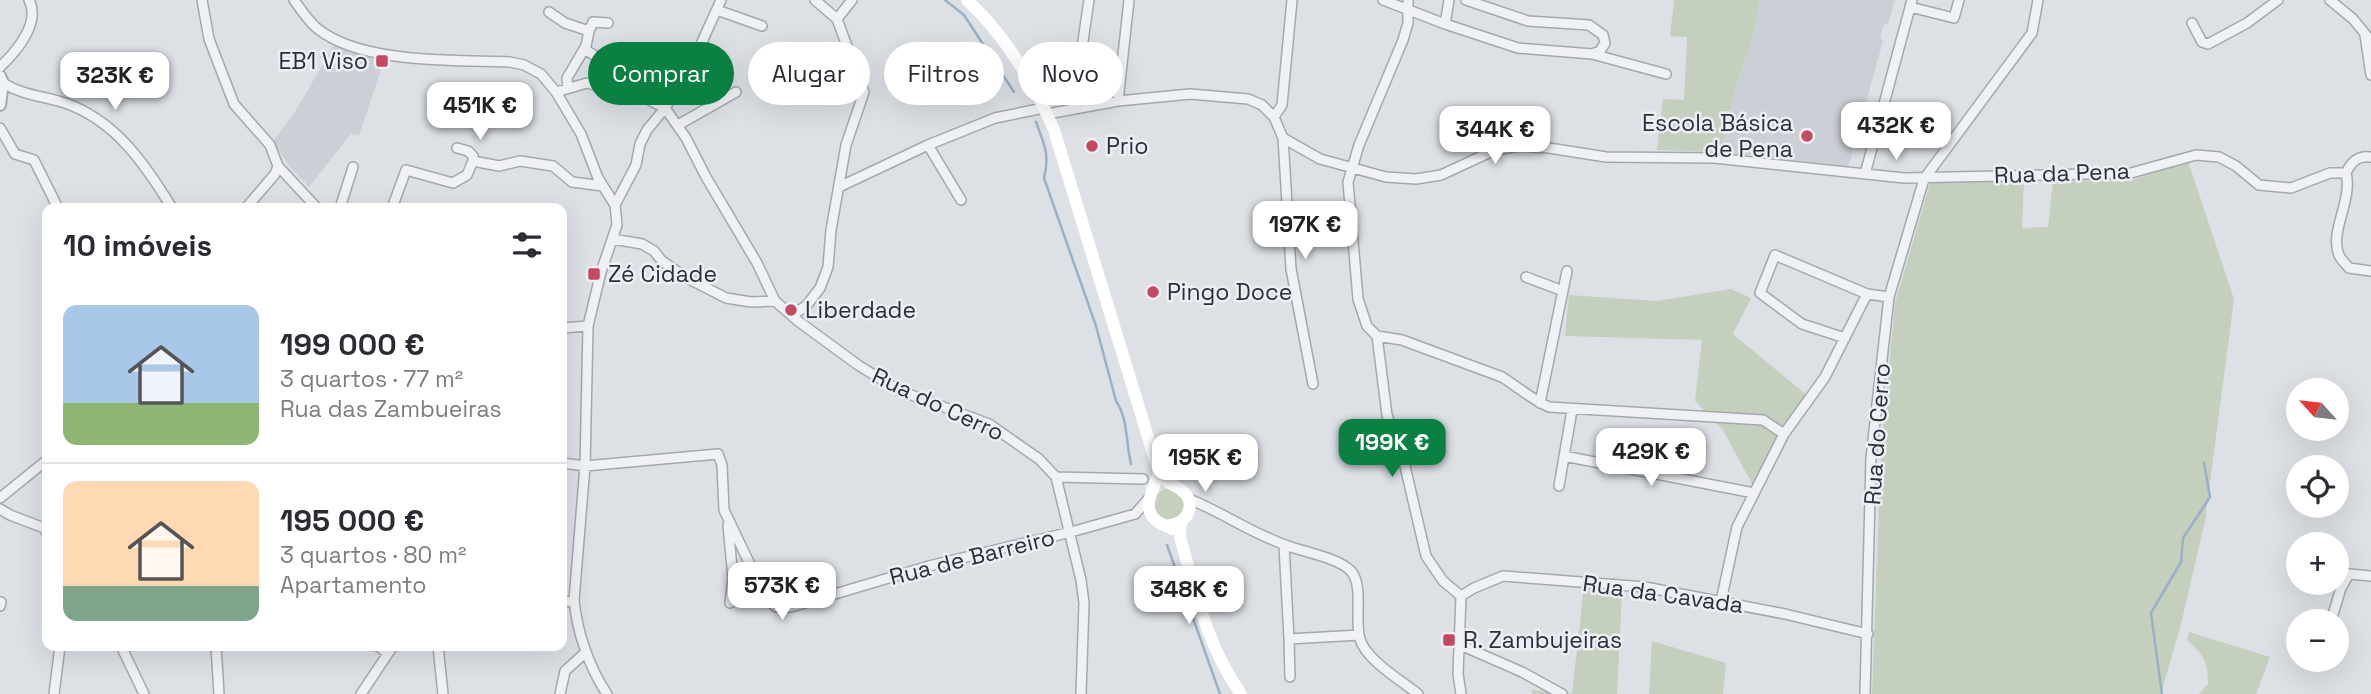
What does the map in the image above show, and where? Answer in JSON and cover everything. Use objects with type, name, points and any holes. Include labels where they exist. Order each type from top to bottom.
[{"type":"main road","points":[[967,0],[1005,43],[1046,111],[1159,473],[1170,484],[1182,488],[1176,516],[1180,537],[1212,643],[1224,670],[1241,694]]},
{"type":"main road","points":[[1159,473],[1149,510],[1176,516]]},
{"type":"main road","points":[[1151,495],[1163,485],[1170,484]]},
{"type":"street","points":[[0,67],[13,55],[24,38],[33,11],[29,0]]},
{"type":"street","points":[[202,0],[209,39],[234,104],[270,145],[278,166],[312,203]]},
{"type":"street","points":[[294,0],[318,29],[337,41],[402,58],[510,62],[524,65],[541,74],[556,92],[581,134],[598,177],[615,205],[617,225],[601,272],[588,326],[585,466],[574,600],[576,620],[586,652],[607,694]]},
{"type":"street","points":[[793,315],[807,304],[820,288],[828,267],[831,230],[846,145],[864,92],[837,19],[815,0]]},
{"type":"street","points":[[837,19],[852,0]]},
{"type":"street","points":[[1073,109],[1089,0]]},
{"type":"street","points":[[1123,55],[1129,0]]},
{"type":"street","points":[[1274,117],[1282,105],[1292,0]]},
{"type":"street","points":[[1383,0],[1408,5],[1445,24],[1518,48],[1592,54],[1667,74]]},
{"type":"street","points":[[1445,24],[1448,0]]},
{"type":"street","points":[[1466,0],[1528,21],[1589,25],[1603,34],[1605,43],[1600,51],[1592,54]]},
{"type":"street","points":[[1865,174],[1911,3],[1954,18],[1958,0]]},
{"type":"street","points":[[1924,178],[2032,33],[2038,0]]},
{"type":"street","points":[[2192,23],[2202,42],[2208,44],[2247,23],[2278,0]]},
{"type":"street","points":[[2334,2],[2369,35],[2371,75]]},
{"type":"street","points":[[615,205],[636,164],[640,144],[647,130],[665,108],[692,64],[719,5],[762,26]]},
{"type":"street","points":[[1408,5],[1408,23],[1403,40],[1377,100],[1348,182],[1358,299],[1367,326],[1377,336],[1402,340],[1502,377],[1549,407],[1763,420],[1783,434]]},
{"type":"street","points":[[549,12],[565,23],[589,31]]},
{"type":"street","points":[[568,88],[568,78],[584,48],[593,22],[608,23]]},
{"type":"street","points":[[584,48],[588,51]]},
{"type":"street","points":[[0,106],[1,79]]},
{"type":"street","points":[[1,79],[15,91],[64,103],[109,127],[133,151],[169,203]]},
{"type":"street","points":[[556,92],[587,83],[636,94],[665,108],[678,125],[757,263],[775,301],[751,302],[726,298],[685,277],[642,244],[613,239]]},
{"type":"street","points":[[678,125],[736,92]]},
{"type":"street","points":[[1123,100],[1190,94],[1227,96],[1248,99],[1262,105],[1274,117],[1283,138],[1291,269],[1312,384]]},
{"type":"street","points":[[839,187],[928,145],[995,118],[1093,105]]},
{"type":"street","points":[[0,128],[15,154],[34,160],[56,203]]},
{"type":"street","name":"Rua da Pena","points":[[1283,138],[1320,159],[1386,177],[1416,179],[1441,174],[1495,150],[1519,146],[1606,157],[1714,158],[1924,178],[2131,173],[2196,155],[2219,157],[2236,166],[2259,185],[2291,188],[2330,173],[2346,173],[2351,162],[2365,156],[2371,157]]},
{"type":"street","points":[[928,145],[961,200]]},
{"type":"street","points":[[394,203],[406,170],[453,183],[467,174],[474,161],[473,156],[468,151],[457,148]]},
{"type":"street","points":[[474,161],[499,166],[520,161],[553,166],[572,182],[603,186]]},
{"type":"street","points":[[250,203],[275,174],[278,166]]},
{"type":"street","points":[[342,203],[353,167]]},
{"type":"street","points":[[2346,173],[2348,192],[2337,245],[2339,255],[2349,268],[2371,271]]},
{"type":"street","name":"Rua do Cerro","points":[[1865,694],[1871,458],[1889,297],[1924,178]]},
{"type":"street","points":[[1845,338],[1802,324],[1760,293],[1775,256],[1867,294],[1889,297]]},
{"type":"street","points":[[1540,403],[1567,271]]},
{"type":"street","points":[[1526,277],[1563,291]]},
{"type":"street","points":[[1721,601],[1737,527],[1783,434],[1825,377],[1867,294]]},
{"type":"street","name":"Rua do Cerro","points":[[775,301],[858,365],[898,390],[989,424],[1039,459],[1056,477]]},
{"type":"street","points":[[567,328],[588,326]]},
{"type":"street","points":[[1377,336],[1387,415],[1404,462],[1426,556],[1443,581],[1461,596],[1458,644],[1461,694]]},
{"type":"street","points":[[1559,486],[1572,410]]},
{"type":"street","name":"Rua de Barreiro","points":[[585,466],[718,453],[722,465],[724,509],[766,598],[776,607],[791,607],[929,566],[1135,514]]},
{"type":"street","points":[[1564,456],[1754,493]]},
{"type":"street","points":[[0,498],[42,464]]},
{"type":"street","points":[[567,464],[585,466]]},
{"type":"street","points":[[1081,694],[1081,580],[1056,477],[1143,479]]},
{"type":"street","points":[[1135,514],[1151,495]]},
{"type":"street","points":[[1135,514],[1176,516],[1206,506],[1284,545],[1341,564],[1350,570],[1356,580],[1359,635],[1368,653],[1418,694]]},
{"type":"street","points":[[0,509],[42,527]]},
{"type":"street","points":[[729,521],[733,578],[730,603]]},
{"type":"street","points":[[1284,545],[1290,677]]},
{"type":"street","points":[[2349,574],[2371,576]]},
{"type":"street","name":"Rua da Cavada","points":[[1461,596],[1503,576],[1645,587],[1868,634]]},
{"type":"street","points":[[567,602],[574,600]]},
{"type":"street","points":[[1289,639],[1359,635]]},
{"type":"street","points":[[1458,644],[1522,672],[1562,694]]},
{"type":"street","points":[[54,694],[59,651]]},
{"type":"street","points":[[123,651],[144,694]]},
{"type":"street","points":[[216,651],[219,694]]},
{"type":"street","points":[[361,694],[389,651]]},
{"type":"street","points":[[439,651],[443,694]]},
{"type":"street","points":[[560,694],[565,671],[586,652]]},
{"type":"shaded area","points":[[1760,0],[1895,0],[1888,24],[1884,24],[1880,38],[1883,41],[1847,166],[1720,152],[1737,83],[1752,41]]},
{"type":"shaded area","points":[[334,45],[384,61],[359,136],[351,134],[309,187],[290,167],[274,140],[296,110]]},
{"type":"green space","points":[[1674,0],[1760,0],[1752,41],[1737,83],[1720,152],[1657,150],[1663,99],[1684,100],[1687,37],[1670,36]]},
{"type":"green space","points":[[2188,161],[2234,299],[2205,521],[2181,624],[2161,694],[1872,694],[1881,450],[1895,303],[1930,183],[2024,181],[2022,228],[2048,227],[2053,181],[2132,180]]},
{"type":"green space","points":[[1731,289],[1751,298],[1733,334],[1814,401],[1780,450],[1758,499],[1723,430],[1695,401],[1702,340],[1565,336],[1569,295],[1656,301]]},
{"type":"green space","points":[[1169,489],[1179,494],[1184,504],[1179,514],[1169,519],[1159,514],[1154,504],[1159,494]]},
{"type":"green space","points":[[1584,587],[1622,592],[1617,694],[1532,694],[1532,690],[1572,693]]},
{"type":"green space","points":[[2189,632],[2270,657],[2256,694],[2199,694],[2208,684],[2207,670],[2201,654],[2187,640]]},
{"type":"green space","points":[[1652,641],[1726,663],[1723,694],[1649,694]]},
{"type":"waterway","points":[[945,0],[964,15],[1014,92]]},
{"type":"waterway","points":[[1036,122],[1046,156],[1044,178],[1096,326],[1116,401],[1123,415],[1131,464]]},
{"type":"waterway","points":[[2162,694],[2151,613],[2181,562],[2183,538],[2210,497],[2204,463]]},
{"type":"waterway","points":[[1167,545],[1220,694]]},
{"type":"place","name":"EB1 Viso","points":[[382,61]]},
{"type":"place","name":"Escola Básica de Pena","points":[[1807,136]]},
{"type":"place","name":"Prio","points":[[1092,146]]},
{"type":"place","name":"Zé Cidade","points":[[594,274]]},
{"type":"place","name":"Pingo Doce","points":[[1153,292]]},
{"type":"place","name":"Liberdade","points":[[791,310]]},
{"type":"place","name":"R. Zambujeiras","points":[[1449,640]]}]
